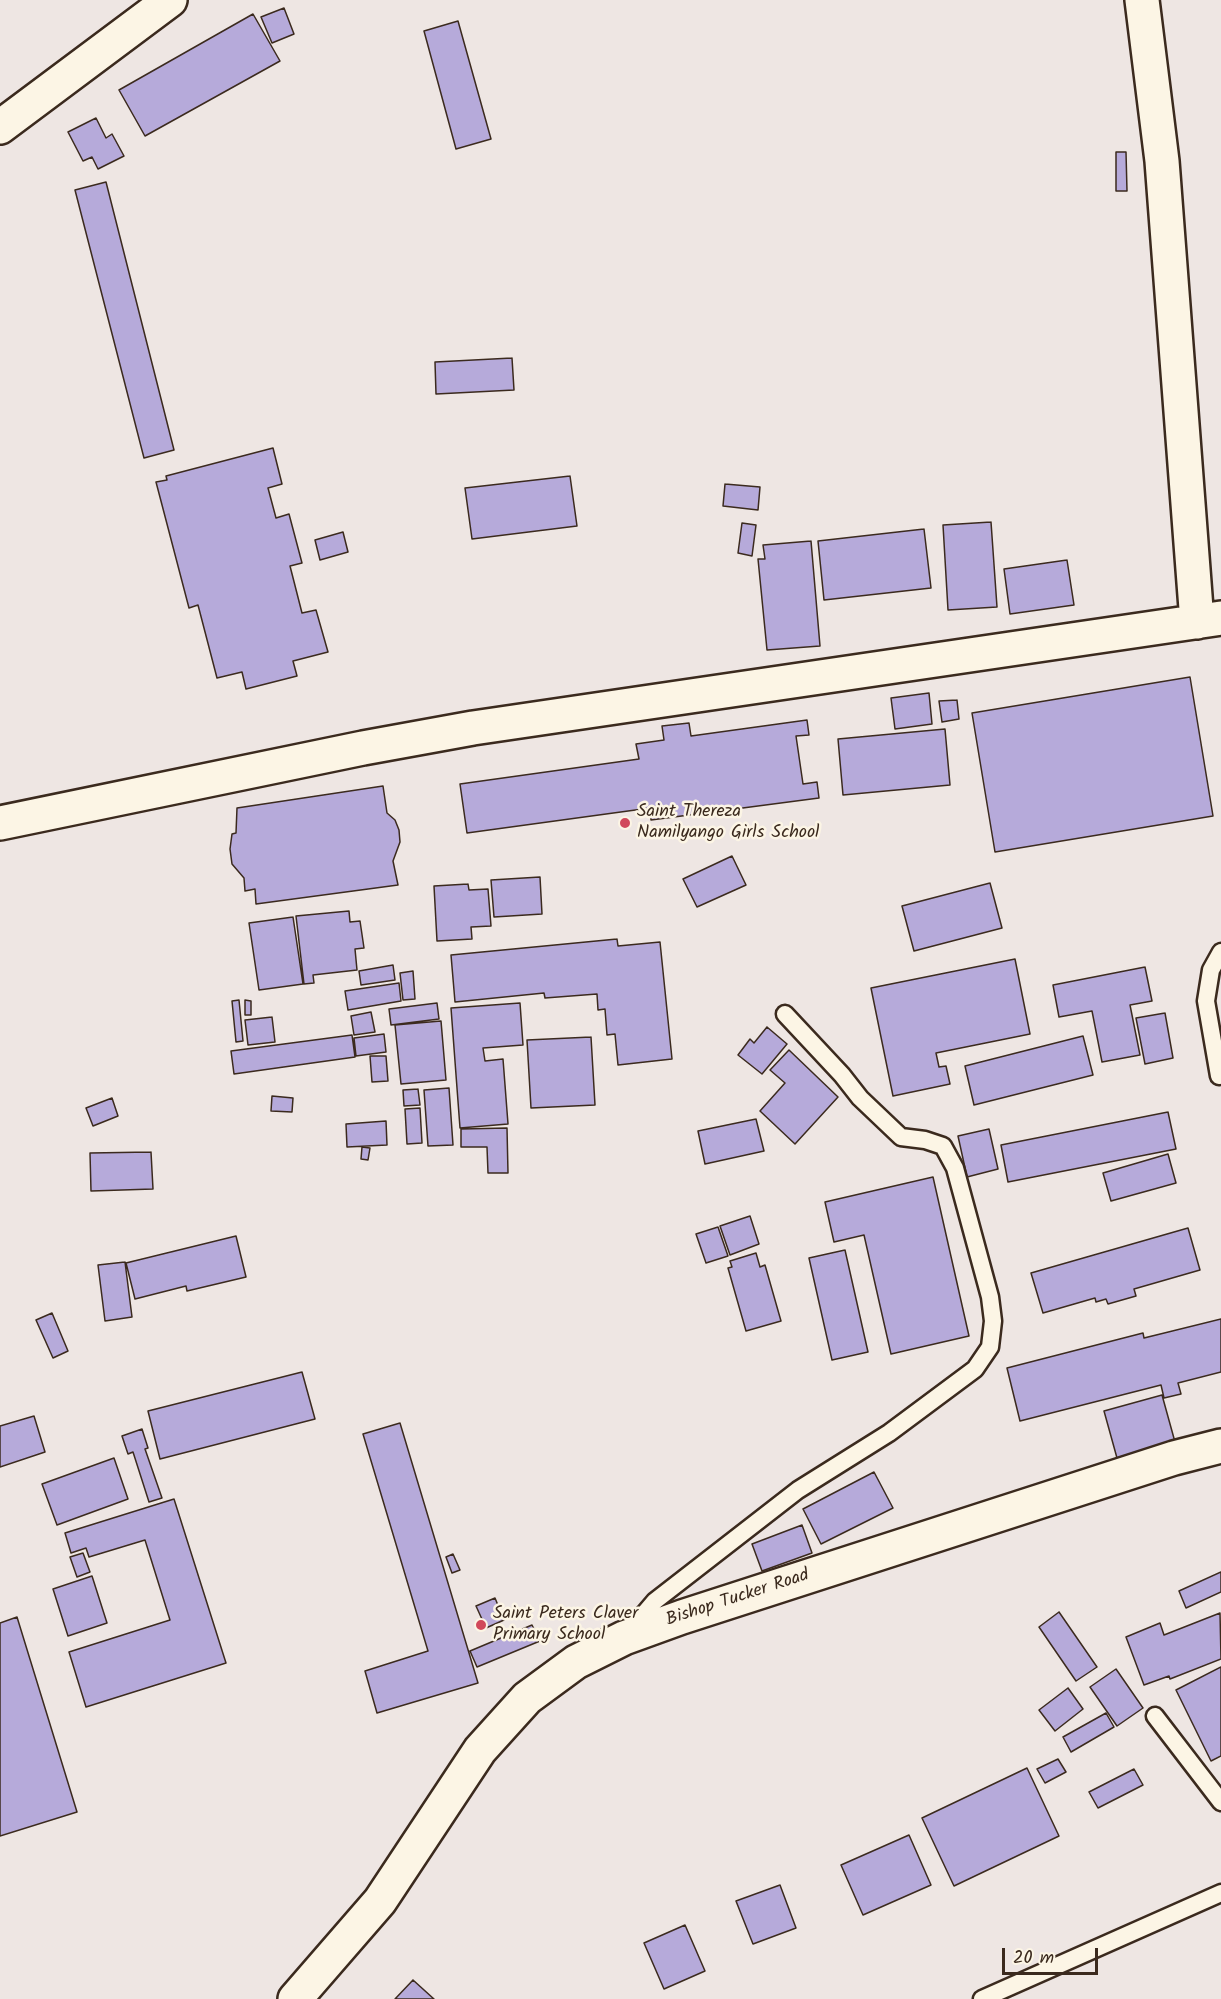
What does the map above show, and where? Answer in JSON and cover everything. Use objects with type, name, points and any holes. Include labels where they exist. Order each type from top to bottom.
[{"type":"street","points":[[0,127],[170,0]]},
{"type":"street","points":[[0,824],[363,748],[473,728],[1209,620],[1162,161],[1142,0]]},
{"type":"street","name":"Bishop Tucker Road","points":[[295,1999],[380,1901],[480,1750],[527,1698],[576,1662],[624,1638],[682,1617],[1174,1458],[1221,1446]]},
{"type":"lane","points":[[1219,1076],[1206,1002],[1211,970],[1221,952]]},
{"type":"lane","points":[[624,1638],[655,1601],[798,1490],[888,1433],[945,1393],[975,1369],[990,1347],[993,1321],[990,1297],[955,1168],[944,1146],[925,1140],[901,1137],[860,1098],[842,1075],[785,1014]]},
{"type":"lane","points":[[1155,1716],[1221,1802]]},
{"type":"lane","points":[[982,1999],[1221,1893]]},
{"type":"building","points":[[284,8],[294,34],[272,43],[261,17]]},
{"type":"building","points":[[253,14],[280,61],[145,136],[119,90]]},
{"type":"building","points":[[458,21],[491,139],[456,149],[424,31]]},
{"type":"building","points":[[96,118],[106,138],[112,134],[124,156],[98,169],[92,157],[83,161],[68,132]]},
{"type":"building","points":[[1116,152],[1126,152],[1127,191],[1116,191]]},
{"type":"building","points":[[106,182],[174,450],[144,458],[75,190]]},
{"type":"building","points":[[512,358],[514,390],[436,394],[435,362]]},
{"type":"building","points":[[273,448],[282,484],[268,488],[276,518],[289,514],[302,563],[290,566],[302,613],[316,610],[328,652],[293,661],[297,676],[246,689],[242,672],[217,678],[198,605],[189,608],[156,482],[167,480],[166,476]]},
{"type":"building","points":[[570,476],[577,526],[472,539],[465,488]]},
{"type":"building","points":[[725,484],[760,487],[758,510],[723,506]]},
{"type":"building","points":[[991,522],[997,607],[948,610],[943,525]]},
{"type":"building","points":[[742,523],[756,525],[752,556],[738,553]]},
{"type":"building","points":[[924,529],[931,588],[824,600],[818,541]]},
{"type":"building","points":[[343,532],[348,552],[320,560],[315,540]]},
{"type":"building","points":[[811,541],[820,646],[767,650],[758,559],[765,559],[763,545]]},
{"type":"building","points":[[1067,560],[1074,605],[1010,614],[1004,569]]},
{"type":"building","points":[[1190,677],[1213,816],[995,852],[972,713]]},
{"type":"building","points":[[929,693],[932,724],[895,729],[891,698]]},
{"type":"building","points":[[957,700],[959,719],[942,722],[939,701]]},
{"type":"building","points":[[807,720],[809,735],[796,736],[803,784],[817,782],[819,798],[651,820],[650,808],[467,833],[460,784],[639,759],[636,744],[664,740],[662,726],[689,723],[691,736]]},
{"type":"building","points":[[945,729],[950,785],[843,795],[838,739]]},
{"type":"building","points":[[383,786],[387,813],[395,820],[399,830],[400,842],[393,861],[398,885],[256,904],[255,889],[245,891],[244,878],[232,864],[230,849],[232,834],[236,833],[237,808]]},
{"type":"building","points":[[732,856],[746,885],[697,907],[683,879]]},
{"type":"building","points":[[540,877],[542,914],[494,917],[491,880]]},
{"type":"building","points":[[990,883],[1002,928],[914,951],[902,906]]},
{"type":"building","points":[[468,884],[469,890],[488,889],[491,926],[471,927],[472,939],[437,941],[434,886]]},
{"type":"building","points":[[349,911],[350,922],[360,921],[364,948],[355,949],[357,970],[313,975],[314,983],[304,984],[296,916]]},
{"type":"building","points":[[293,917],[303,984],[259,990],[249,923]]},
{"type":"building","points":[[617,939],[618,946],[660,942],[672,1059],[618,1065],[615,1034],[607,1035],[605,1009],[598,1010],[597,994],[545,998],[544,993],[455,1002],[451,955]]},
{"type":"building","points":[[1015,959],[1030,1034],[936,1053],[939,1067],[946,1066],[950,1084],[893,1096],[871,988]]},
{"type":"building","points":[[393,965],[395,980],[361,985],[359,971]]},
{"type":"building","points":[[1145,967],[1152,1001],[1130,1005],[1140,1055],[1102,1062],[1092,1011],[1059,1017],[1053,985]]},
{"type":"building","points":[[413,971],[415,999],[403,1000],[400,973]]},
{"type":"building","points":[[399,983],[401,1001],[348,1010],[345,991]]},
{"type":"building","points":[[239,1000],[243,1041],[236,1042],[232,1001]]},
{"type":"building","points":[[245,1000],[251,1001],[251,1015],[245,1015]]},
{"type":"building","points":[[437,1003],[439,1019],[391,1025],[389,1009]]},
{"type":"building","points":[[520,1003],[523,1045],[483,1048],[485,1061],[503,1059],[508,1124],[460,1128],[451,1008]]},
{"type":"building","points":[[371,1012],[375,1032],[354,1035],[351,1016]]},
{"type":"building","points":[[1165,1013],[1173,1058],[1145,1064],[1136,1018]]},
{"type":"building","points":[[272,1017],[275,1042],[248,1045],[245,1020]]},
{"type":"building","points":[[441,1021],[446,1080],[401,1084],[395,1025]]},
{"type":"building","points":[[767,1027],[787,1044],[762,1074],[738,1055],[750,1039],[754,1043]]},
{"type":"building","points":[[384,1034],[386,1052],[356,1056],[354,1038]]},
{"type":"building","points":[[352,1035],[355,1057],[234,1074],[231,1051]]},
{"type":"building","points":[[1083,1036],[1093,1075],[974,1105],[965,1066]]},
{"type":"building","points":[[591,1037],[595,1105],[531,1108],[527,1040]]},
{"type":"building","points":[[789,1050],[838,1097],[795,1144],[760,1111],[785,1083],[770,1070]]},
{"type":"building","points":[[370,1056],[386,1056],[388,1081],[372,1082]]},
{"type":"building","points":[[449,1088],[453,1145],[428,1146],[424,1090]]},
{"type":"building","points":[[418,1089],[420,1105],[404,1106],[403,1090]]},
{"type":"building","points":[[272,1096],[293,1098],[292,1112],[271,1111]]},
{"type":"building","points":[[112,1098],[118,1116],[93,1126],[86,1108]]},
{"type":"building","points":[[420,1108],[422,1143],[407,1144],[405,1109]]},
{"type":"building","points":[[1168,1112],[1176,1149],[1008,1182],[1001,1145]]},
{"type":"building","points":[[756,1119],[764,1151],[705,1164],[698,1131]]},
{"type":"building","points":[[386,1121],[387,1145],[347,1147],[346,1124]]},
{"type":"building","points":[[507,1128],[508,1173],[488,1173],[487,1147],[461,1147],[461,1129]]},
{"type":"building","points":[[989,1129],[998,1169],[967,1177],[958,1136]]},
{"type":"building","points":[[362,1147],[370,1148],[368,1160],[361,1159]]},
{"type":"building","points":[[151,1152],[153,1189],[91,1191],[90,1153]]},
{"type":"building","points":[[1168,1154],[1176,1183],[1111,1201],[1103,1173]]},
{"type":"building","points":[[933,1177],[969,1336],[891,1354],[864,1235],[834,1242],[825,1202]]},
{"type":"building","points":[[750,1216],[759,1244],[730,1255],[720,1226]]},
{"type":"building","points":[[718,1227],[728,1256],[706,1263],[696,1234]]},
{"type":"building","points":[[1188,1228],[1200,1270],[1134,1289],[1136,1296],[1108,1304],[1106,1299],[1096,1302],[1095,1298],[1043,1313],[1031,1273]]},
{"type":"building","points":[[236,1236],[246,1277],[187,1291],[186,1286],[135,1299],[126,1263]]},
{"type":"building","points":[[845,1250],[868,1352],[832,1360],[809,1258]]},
{"type":"building","points":[[756,1253],[760,1267],[765,1265],[781,1321],[746,1331],[728,1268],[732,1267],[730,1261]]},
{"type":"building","points":[[125,1262],[132,1317],[105,1321],[98,1265]]},
{"type":"building","points":[[52,1313],[68,1351],[53,1358],[36,1320]]},
{"type":"building","points":[[1221,1319],[1221,1372],[1178,1383],[1181,1394],[1164,1398],[1161,1385],[1020,1421],[1007,1368],[1143,1333],[1144,1338]]},
{"type":"building","points":[[302,1372],[315,1419],[160,1459],[148,1411]]},
{"type":"building","points":[[1162,1395],[1175,1442],[1117,1458],[1104,1411]]},
{"type":"building","points":[[34,1416],[45,1452],[0,1467],[0,1426]]},
{"type":"building","points":[[400,1423],[478,1683],[377,1713],[365,1671],[428,1651],[363,1434]]},
{"type":"building","points":[[142,1429],[148,1448],[145,1449],[162,1498],[149,1502],[133,1452],[128,1454],[122,1436]]},
{"type":"building","points":[[114,1458],[128,1499],[57,1525],[42,1484]]},
{"type":"building","points":[[874,1472],[893,1508],[821,1544],[803,1509]]},
{"type":"building","points":[[174,1499],[226,1663],[86,1707],[69,1652],[170,1620],[145,1540],[89,1557],[86,1548],[71,1553],[65,1533]]},
{"type":"building","points":[[802,1525],[812,1553],[762,1571],[752,1544]]},
{"type":"building","points":[[83,1553],[90,1572],[77,1577],[70,1557]]},
{"type":"building","points":[[453,1554],[460,1570],[452,1573],[446,1557]]},
{"type":"building","points":[[1221,1572],[1221,1592],[1186,1608],[1179,1591]]},
{"type":"building","points":[[92,1576],[107,1623],[68,1636],[53,1589]]},
{"type":"building","points":[[495,1598],[504,1620],[486,1628],[476,1606]]},
{"type":"building","points":[[1059,1612],[1097,1667],[1076,1681],[1039,1627]]},
{"type":"building","points":[[1220,1613],[1221,1659],[1170,1679],[1169,1676],[1144,1685],[1126,1637],[1160,1623],[1164,1635]]},
{"type":"building","points":[[17,1617],[77,1812],[0,1836],[0,1623]]},
{"type":"building","points":[[532,1625],[540,1641],[477,1667],[470,1651]]},
{"type":"building","points":[[1221,1667],[1221,1756],[1211,1761],[1176,1690]]},
{"type":"building","points":[[1116,1669],[1143,1708],[1117,1726],[1090,1687]]},
{"type":"building","points":[[1068,1688],[1083,1709],[1055,1731],[1039,1710]]},
{"type":"building","points":[[1106,1713],[1114,1727],[1071,1752],[1063,1737]]},
{"type":"building","points":[[1058,1759],[1066,1772],[1045,1783],[1037,1769]]},
{"type":"building","points":[[1027,1768],[1059,1836],[954,1886],[922,1818]]},
{"type":"building","points":[[1134,1769],[1143,1785],[1098,1808],[1089,1792]]},
{"type":"building","points":[[909,1835],[931,1885],[863,1915],[841,1865]]},
{"type":"building","points":[[780,1885],[796,1928],[753,1944],[736,1901]]},
{"type":"building","points":[[685,1925],[705,1971],[664,1989],[644,1943]]},
{"type":"building","points":[[413,1980],[434,1999],[395,1999]]},
{"type":"place","name":"Saint Thereza Namilyango Girls School","points":[[625,823]]},
{"type":"place","name":"Saint Peters Claver Primary School","points":[[481,1625]]}]
